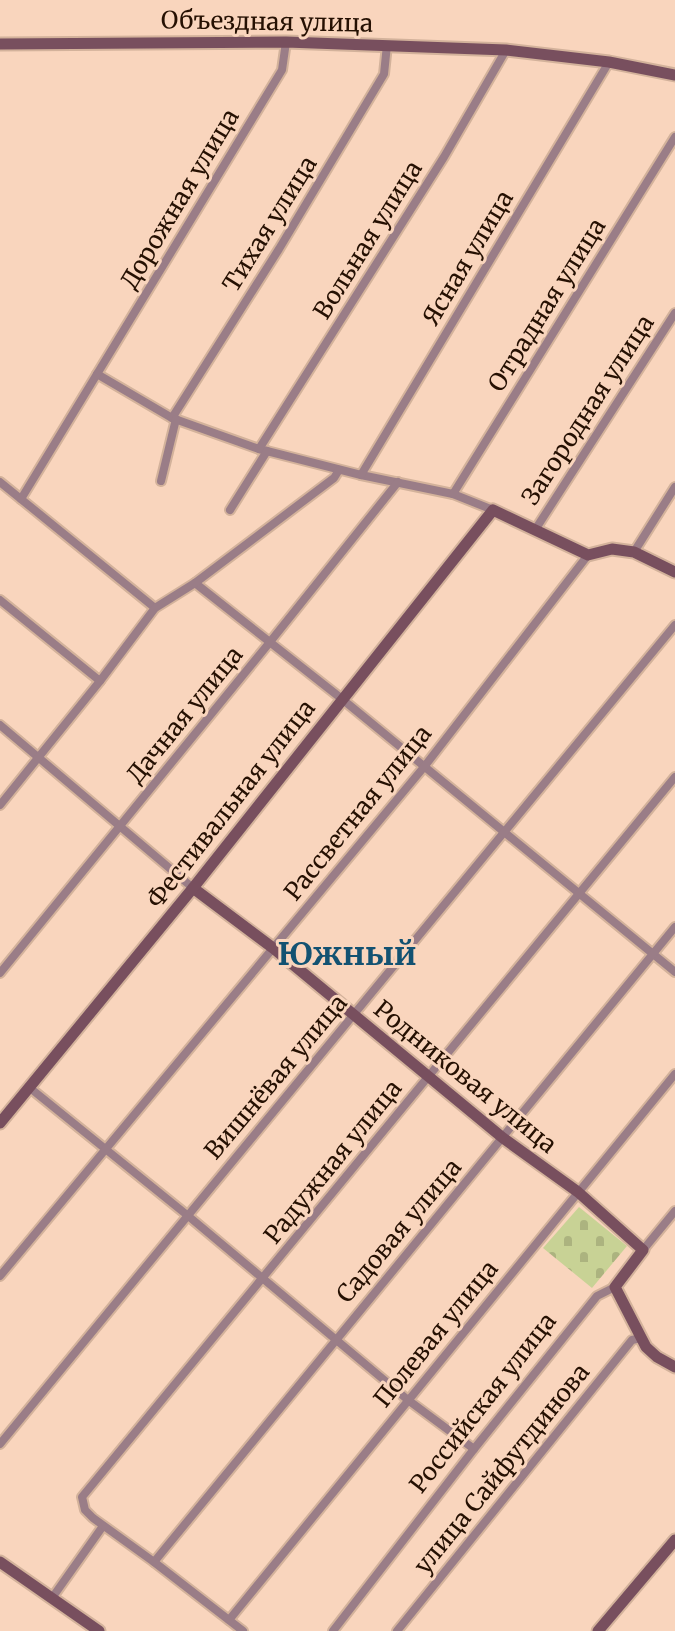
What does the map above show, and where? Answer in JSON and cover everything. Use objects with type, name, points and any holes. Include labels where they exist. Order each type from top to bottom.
[{"type":"street","name":"Объездная улица","points":[[0,44],[286,42],[506,50],[609,62],[675,75]]},
{"type":"street","name":"Дорожная улица","points":[[21,499],[282,70],[286,42]]},
{"type":"street","name":"Тихая улица","points":[[161,481],[174,418],[384,74],[387,45]]},
{"type":"street","name":"Вольная улица","points":[[230,510],[263,450],[444,157],[506,50]]},
{"type":"street","name":"Ясная улица","points":[[361,475],[609,62]]},
{"type":"street","name":"Отрадная улица","points":[[453,494],[675,137]]},
{"type":"street","name":"Загородная улица","points":[[535,530],[675,313]]},
{"type":"street","points":[[97,374],[174,418],[263,450],[453,494],[588,555],[612,549],[634,552],[675,572]]},
{"type":"street","points":[[0,805],[155,608],[195,583],[334,478],[339,470]]},
{"type":"street","points":[[0,482],[155,608]]},
{"type":"street","name":"Дачная улица","points":[[0,973],[398,482]]},
{"type":"street","points":[[634,552],[675,487]]},
{"type":"street","name":"Фестивальная улица","points":[[0,1122],[193,888],[493,510]]},
{"type":"street","name":"Рассветная улица","points":[[0,1276],[424,767],[588,555]]},
{"type":"street","points":[[195,583],[342,699],[675,972]]},
{"type":"street","points":[[0,600],[100,681]]},
{"type":"street","name":"Вишнёвая улица","points":[[0,1444],[675,625]]},
{"type":"street","name":"Родниковая улица","points":[[0,725],[193,888],[273,948],[503,1138],[578,1192],[643,1250]]},
{"type":"street","name":"Радужная улица","points":[[103,1526],[85,1510],[82,1497],[675,777]]},
{"type":"street","name":"Садовая улица","points":[[154,1562],[675,927]]},
{"type":"street","name":"Полевая улица","points":[[229,1620],[675,1074]]},
{"type":"street","points":[[30,1088],[408,1400],[474,1449]]},
{"type":"street","name":"Российская улица","points":[[333,1631],[597,1296],[615,1287],[675,1211]]},
{"type":"street","points":[[615,1287],[641,1338],[657,1357],[675,1367]]},
{"type":"street","name":"улица Сайфутдинова","points":[[397,1631],[632,1340],[641,1338]]},
{"type":"street","points":[[52,1598],[103,1526],[243,1631]]},
{"type":"street","points":[[598,1631],[675,1540]]},
{"type":"street","points":[[0,1562],[99,1631]]},
{"type":"green space","points":[[579,1207],[627,1246],[592,1288],[543,1248]]},
{"type":"district","name":"Южный","points":[[347,954]]}]
